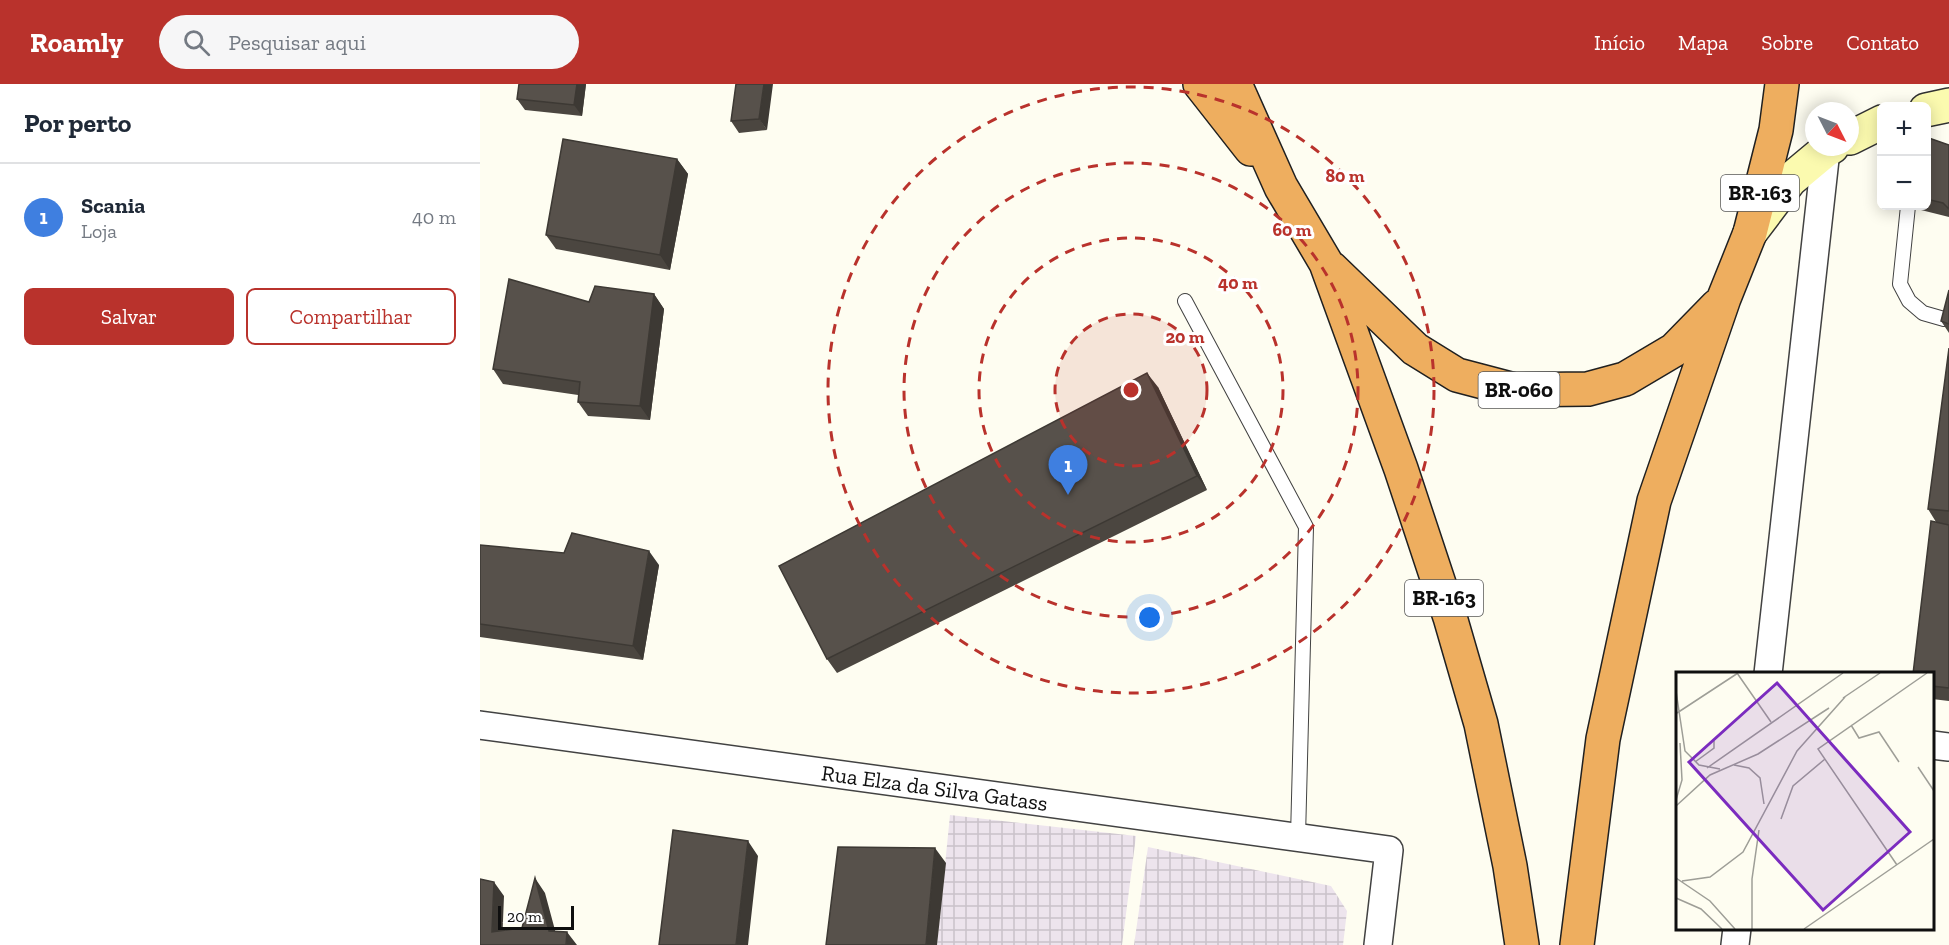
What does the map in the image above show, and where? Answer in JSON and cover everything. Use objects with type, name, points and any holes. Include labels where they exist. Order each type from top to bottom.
[{"type":"highway","name":"BR-163","points":[[1200,84],[1281,187],[1326,263],[1401,470],[1450,617],[1481,724],[1510,866],[1522,945]]},
{"type":"highway","points":[[1235,84],[1281,187]]},
{"type":"highway","name":"BR-163","points":[[1577,945],[1602,739],[1654,501],[1724,298],[1750,233],[1776,130],[1782,84]]},
{"type":"highway","name":"BR-060","points":[[1326,263],[1415,349],[1457,375],[1514,390],[1588,389],[1625,379],[1674,350],[1724,298]]},
{"type":"street","points":[[1931,109],[1949,105]]},
{"type":"street","points":[[1859,133],[1877,124]]},
{"type":"street","points":[[1750,233],[1790,180],[1822,156]]},
{"type":"street","points":[[1768,672],[1835,156]]},
{"type":"street","name":"Rua Elza da Silva Gatass","points":[[480,724],[1389,850],[1378,945]]},
{"type":"street","points":[[1934,745],[1949,747]]},
{"type":"street","points":[[1735,945],[1737,930]]},
{"type":"lane","points":[[1908,210],[1900,284],[1909,301],[1923,313],[1944,319]]},
{"type":"lane","points":[[1185,301],[1306,527],[1298,837]]},
{"type":"shaded area","points":[[950,815],[1136,836],[1122,945],[937,945]]},
{"type":"shaded area","points":[[1148,847],[1331,886],[1347,911],[1343,945],[1134,945]]},
{"type":"building","points":[[519,84],[577,84],[574,105],[517,99]]},
{"type":"building","points":[[736,84],[764,84],[759,119],[731,121]]},
{"type":"building","points":[[563,139],[677,159],[660,255],[546,235]]},
{"type":"building","points":[[1931,139],[1949,145],[1949,209],[1943,203],[1931,200]]},
{"type":"building","points":[[509,279],[589,302],[595,286],[654,294],[640,406],[578,402],[580,382],[493,369]]},
{"type":"building","points":[[1949,290],[1949,324],[1941,321]]},
{"type":"building","points":[[1949,348],[1949,511],[1928,509]]},
{"type":"building","points":[[1147,373],[1197,476],[827,659],[779,566]]},
{"type":"building","points":[[1931,521],[1949,525],[1949,688],[1934,686],[1934,672],[1913,672]]},
{"type":"building","points":[[572,533],[649,551],[633,646],[480,624],[480,545],[564,553]]},
{"type":"building","points":[[673,830],[748,841],[736,945],[659,945]]},
{"type":"building","points":[[838,847],[935,848],[926,945],[826,945]]},
{"type":"building","points":[[535,878],[549,931],[567,932],[566,945],[480,945],[480,879],[494,882],[492,932],[522,928]]},
{"type":"place","name":"Scania","points":[[1068,495]]}]
